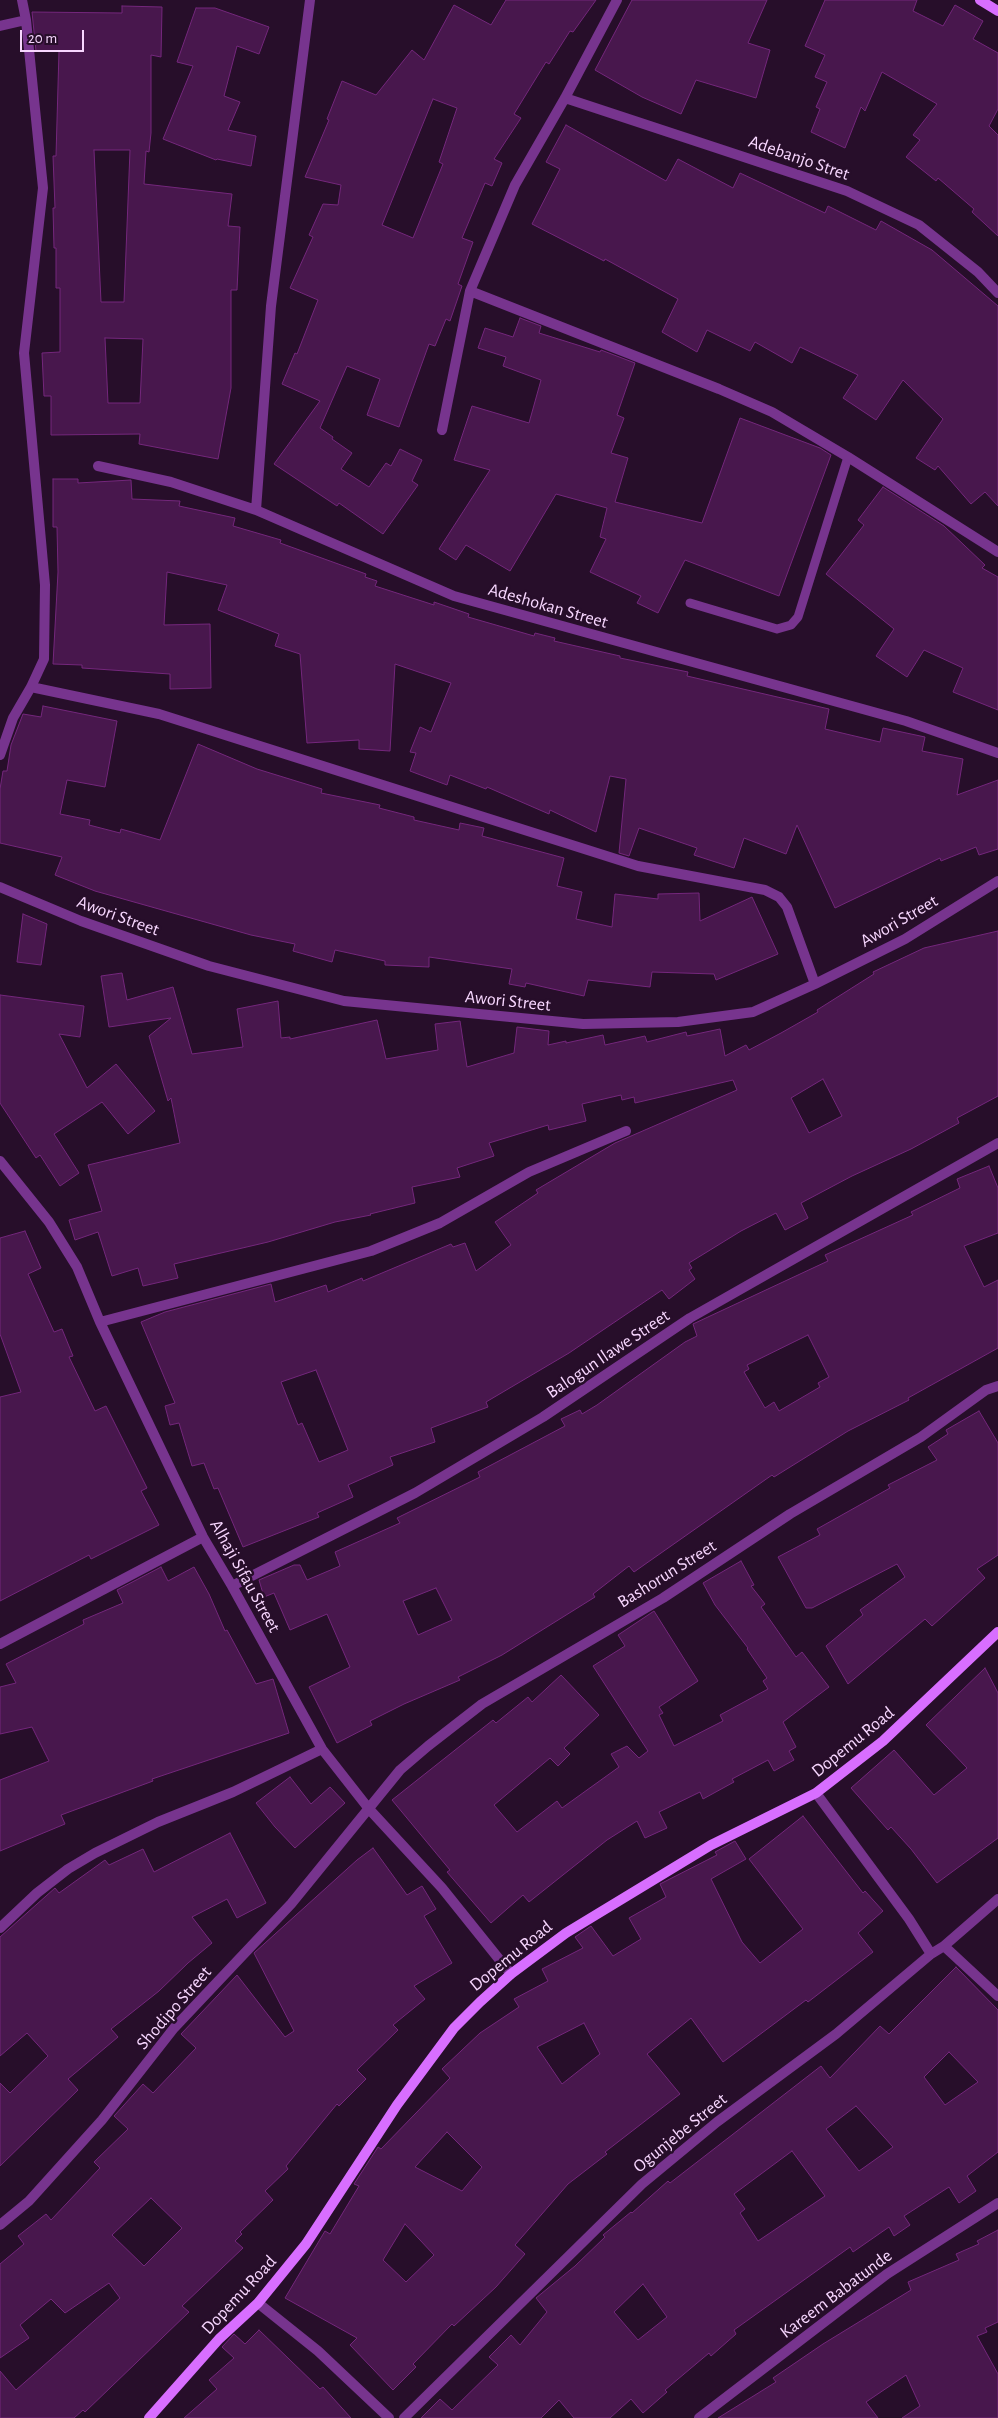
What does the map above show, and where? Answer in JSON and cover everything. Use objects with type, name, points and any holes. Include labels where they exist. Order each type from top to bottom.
[{"type":"main road","points":[[980,0],[998,11]]},
{"type":"main road","name":"Dopemu Road","points":[[149,2418],[219,2339],[258,2303],[306,2244],[397,2104],[454,2028],[511,1974],[566,1932],[711,1844],[816,1793],[883,1741],[998,1632]]},
{"type":"street","points":[[0,755],[13,718],[44,659],[45,585],[24,353],[43,188],[26,20],[22,0]]},
{"type":"street","points":[[256,510],[271,306],[310,0]]},
{"type":"street","points":[[442,430],[470,291],[515,184],[565,98],[616,0]]},
{"type":"street","points":[[0,26],[26,20]]},
{"type":"street","name":"Adebanjo Stret","points":[[565,98],[847,191],[919,225],[978,272],[998,293]]},
{"type":"street","points":[[470,291],[719,389],[772,412],[848,457],[998,552]]},
{"type":"street","name":"Adeshokan Street","points":[[98,466],[171,482],[256,510],[454,596],[906,721],[998,754]]},
{"type":"street","points":[[31,686],[159,714],[638,866],[765,890],[779,897],[787,907],[815,984]]},
{"type":"street","name":"Awori Street","points":[[0,887],[82,921],[209,966],[344,1001],[583,1024],[678,1022],[753,1012],[815,984],[905,939],[998,881]]},
{"type":"street","points":[[100,1322],[371,1251],[440,1223],[529,1172],[626,1131]]},
{"type":"street","name":"Balogun Ilawe Street","points":[[232,1586],[415,1493],[544,1417],[690,1318],[998,1143]]},
{"type":"street","name":"Alhaji Sifau Street","points":[[0,1162],[50,1222],[77,1267],[100,1322],[203,1537],[322,1749],[369,1809],[442,1888],[511,1974]]},
{"type":"street","name":"Bashorun Street","points":[[369,1809],[400,1770],[482,1704],[663,1598],[790,1514],[921,1437],[986,1390],[998,1386]]},
{"type":"street","points":[[0,1644],[203,1537]]},
{"type":"street","points":[[0,1928],[37,1893],[68,1869],[95,1853],[158,1822],[233,1792],[322,1749]]},
{"type":"street","points":[[816,1793],[909,1920],[931,1954]]},
{"type":"street","name":"Shodipo Street","points":[[0,2225],[29,2201],[102,2120],[174,2028],[292,1904],[369,1809]]},
{"type":"street","name":"Ogunjebe Street","points":[[404,2418],[642,2184],[717,2122],[836,2034],[931,1954],[944,1946],[998,1899]]},
{"type":"street","points":[[944,1946],[998,1996]]},
{"type":"street","name":"Kareem Babatunde","points":[[699,2418],[888,2274],[998,2203]]},
{"type":"street","points":[[258,2303],[318,2351],[390,2418]]},
{"type":"lane","points":[[690,603],[777,629],[791,624],[798,617],[848,457]]},
{"type":"building","points":[[506,0],[596,0],[573,32],[570,31],[549,64],[546,62],[514,114],[521,118],[494,159],[502,163],[492,186],[485,183],[462,238],[473,242],[458,284],[462,286],[450,321],[446,319],[435,346],[429,344],[399,427],[367,415],[380,379],[347,366],[320,428],[352,453],[341,469],[369,487],[386,463],[391,466],[400,449],[422,460],[412,481],[418,485],[383,534],[339,503],[337,506],[274,464],[320,401],[282,384],[295,353],[297,354],[318,300],[290,288],[313,237],[309,235],[323,204],[338,205],[341,185],[305,177],[329,120],[327,119],[342,81],[376,95],[412,50],[424,60],[454,5],[491,25]],"holes":[[[433,99],[457,108],[439,162],[443,164],[413,238],[382,225]]]},
{"type":"building","points":[[632,0],[767,0],[748,43],[770,50],[756,98],[696,80],[681,114],[642,97],[595,70]]},
{"type":"building","points":[[825,0],[917,0],[913,11],[943,26],[955,5],[983,21],[973,39],[998,53],[998,109],[989,126],[998,135],[998,236],[972,212],[974,209],[938,178],[936,181],[906,157],[920,140],[913,135],[937,104],[882,72],[865,111],[861,107],[845,148],[811,132],[820,109],[816,107],[827,82],[815,77],[825,55],[805,46]]},
{"type":"building","points":[[122,6],[162,7],[161,57],[151,55],[151,133],[149,152],[146,151],[144,184],[232,194],[228,226],[240,227],[237,290],[231,290],[231,388],[218,459],[139,444],[140,434],[51,435],[51,396],[44,396],[42,353],[60,352],[60,288],[56,288],[53,208],[55,208],[53,156],[56,156],[59,51],[36,51],[32,12],[122,13]],"holes":[[[94,150],[130,150],[124,302],[101,302]],[[105,338],[143,339],[140,403],[108,403]]]},
{"type":"building","points":[[196,8],[215,8],[269,27],[259,54],[237,46],[224,96],[240,102],[228,130],[256,136],[251,166],[216,160],[163,139],[193,66],[177,62]]},
{"type":"building","points":[[566,125],[666,181],[678,159],[733,188],[740,173],[825,213],[828,206],[876,230],[881,221],[932,250],[998,306],[998,506],[985,492],[971,504],[938,466],[935,470],[916,458],[943,419],[903,380],[876,420],[843,398],[858,375],[800,347],[792,363],[755,342],[750,351],[707,330],[697,352],[662,332],[678,299],[605,259],[604,261],[532,224],[560,169],[546,162]]},
{"type":"building","points":[[520,318],[541,326],[539,333],[600,352],[601,350],[635,363],[617,415],[624,418],[611,453],[628,458],[615,502],[702,523],[740,418],[820,448],[831,455],[779,596],[685,560],[658,613],[637,603],[641,596],[590,572],[606,539],[600,537],[607,508],[556,494],[510,571],[466,545],[456,560],[439,549],[490,470],[454,460],[472,406],[529,423],[541,380],[503,366],[506,357],[478,348],[485,328],[513,337]]},
{"type":"building","points":[[53,479],[78,479],[78,483],[131,480],[132,499],[180,501],[179,506],[235,518],[233,526],[281,540],[280,543],[366,574],[365,577],[377,581],[375,586],[434,605],[434,602],[469,614],[468,617],[534,636],[535,633],[555,638],[554,641],[620,656],[620,658],[688,672],[687,676],[829,709],[825,729],[880,742],[883,728],[925,737],[922,751],[963,759],[957,795],[998,780],[998,849],[979,855],[976,847],[941,861],[940,858],[835,908],[797,825],[786,854],[744,838],[734,868],[694,855],[697,848],[639,828],[629,856],[619,853],[626,779],[610,776],[596,832],[550,810],[549,814],[487,787],[486,789],[450,775],[447,785],[410,771],[416,753],[410,752],[420,727],[431,732],[451,683],[395,664],[390,751],[359,749],[359,740],[307,743],[300,654],[275,646],[279,634],[218,610],[227,585],[167,572],[164,625],[210,624],[211,688],[170,689],[170,674],[82,668],[82,665],[53,664],[58,572],[57,527],[53,527]]},
{"type":"building","points":[[883,487],[944,526],[985,565],[982,568],[998,577],[998,710],[953,692],[963,668],[924,650],[907,677],[876,656],[894,629],[826,574],[864,525],[858,520]]},
{"type":"building","points":[[43,706],[117,721],[105,787],[67,780],[60,814],[90,820],[89,825],[120,833],[121,829],[160,840],[198,744],[257,769],[322,789],[321,793],[380,805],[379,808],[414,817],[414,820],[459,830],[460,823],[484,828],[482,836],[564,858],[557,886],[582,892],[576,919],[612,927],[615,894],[658,899],[658,894],[699,893],[700,921],[752,897],[778,954],[716,980],[714,974],[652,972],[650,987],[588,980],[584,996],[526,983],[525,987],[509,984],[512,969],[429,957],[429,967],[385,965],[385,961],[335,950],[332,962],[293,951],[295,944],[251,935],[95,891],[55,875],[62,857],[0,843],[0,789],[3,771],[7,771],[11,745],[23,714],[41,717]]},
{"type":"building","points":[[23,914],[47,924],[41,965],[17,962]]},
{"type":"building","points":[[998,931],[998,1096],[957,1118],[959,1123],[911,1149],[852,1176],[801,1203],[808,1218],[785,1230],[776,1213],[741,1231],[689,1263],[692,1268],[689,1270],[695,1279],[669,1299],[662,1290],[569,1353],[486,1402],[488,1407],[431,1428],[435,1442],[390,1457],[393,1465],[348,1485],[353,1497],[317,1513],[319,1517],[243,1547],[218,1488],[214,1489],[204,1463],[192,1466],[179,1423],[170,1425],[165,1406],[175,1403],[141,1322],[165,1312],[271,1284],[275,1302],[326,1285],[328,1292],[362,1278],[363,1281],[451,1244],[453,1247],[465,1243],[476,1271],[511,1245],[495,1222],[538,1193],[536,1190],[615,1143],[737,1090],[733,1080],[635,1103],[634,1097],[622,1100],[621,1095],[582,1104],[586,1121],[549,1130],[548,1125],[489,1143],[494,1156],[457,1168],[460,1177],[412,1187],[415,1203],[371,1215],[335,1222],[268,1242],[174,1264],[178,1278],[143,1286],[138,1268],[112,1276],[98,1232],[75,1240],[69,1220],[102,1211],[88,1165],[180,1143],[171,1098],[168,1101],[149,1036],[171,1018],[109,1027],[101,976],[122,973],[127,1000],[173,987],[192,1054],[243,1047],[237,1009],[278,1001],[281,1038],[290,1037],[290,1039],[377,1020],[386,1059],[438,1050],[435,1024],[460,1021],[467,1067],[514,1053],[517,1027],[549,1031],[548,1045],[603,1035],[605,1045],[645,1036],[647,1042],[686,1032],[687,1036],[720,1029],[725,1056],[746,1045],[749,1050],[818,1012],[817,1010],[874,974],[873,972],[924,948]],"holes":[[[823,1079],[842,1116],[809,1133],[791,1098]],[[316,1370],[348,1450],[319,1462],[302,1423],[298,1425],[281,1382]]]},
{"type":"building","points":[[0,995],[84,1006],[80,1037],[59,1034],[87,1088],[116,1064],[155,1111],[128,1134],[102,1102],[54,1134],[79,1173],[60,1186],[40,1155],[36,1158],[0,1103]]},
{"type":"building","points":[[989,1166],[998,1188],[998,1233],[964,1246],[984,1287],[998,1280],[998,1348],[908,1398],[909,1400],[848,1431],[774,1477],[772,1475],[634,1572],[629,1566],[593,1594],[595,1597],[502,1655],[458,1677],[460,1680],[370,1721],[372,1725],[337,1743],[309,1687],[350,1667],[327,1614],[290,1630],[274,1593],[264,1597],[259,1580],[294,1565],[300,1565],[307,1580],[340,1566],[335,1552],[400,1523],[397,1518],[480,1477],[478,1472],[565,1426],[561,1419],[580,1410],[582,1414],[597,1405],[685,1342],[697,1336],[693,1324],[828,1261],[825,1255],[913,1215],[911,1212],[960,1188],[957,1179]],"holes":[[[808,1335],[829,1377],[818,1383],[820,1387],[779,1411],[774,1402],[765,1408],[744,1372],[749,1369],[747,1365]],[[436,1588],[452,1620],[418,1635],[403,1601]]]},
{"type":"building","points":[[25,1231],[41,1268],[28,1274],[54,1332],[62,1329],[73,1356],[69,1357],[95,1411],[106,1406],[147,1488],[141,1491],[159,1525],[91,1559],[89,1555],[0,1601],[0,1397],[21,1392],[0,1334],[0,1238]]},
{"type":"building","points":[[979,1411],[998,1443],[998,1555],[977,1569],[985,1578],[932,1626],[925,1619],[848,1684],[826,1646],[863,1615],[860,1610],[905,1577],[897,1564],[812,1608],[806,1608],[778,1557],[820,1535],[817,1529],[890,1488],[888,1485],[937,1460],[928,1447],[948,1434],[946,1430]]},
{"type":"building","points":[[741,1561],[754,1585],[751,1586],[765,1604],[761,1607],[796,1657],[802,1652],[829,1687],[783,1722],[796,1747],[789,1751],[794,1760],[774,1771],[768,1760],[732,1779],[734,1782],[703,1799],[700,1792],[659,1812],[667,1828],[645,1838],[637,1821],[607,1840],[529,1902],[523,1895],[491,1923],[447,1872],[450,1870],[392,1800],[493,1720],[496,1723],[528,1697],[532,1702],[561,1675],[599,1715],[564,1748],[570,1754],[558,1766],[550,1758],[494,1805],[517,1832],[557,1801],[562,1808],[619,1767],[611,1754],[627,1746],[639,1758],[648,1751],[593,1666],[625,1646],[618,1635],[654,1611],[698,1681],[659,1707],[663,1713],[659,1715],[674,1746],[723,1721],[720,1715],[768,1689],[763,1681],[767,1678],[748,1648],[715,1605],[703,1583]]},
{"type":"building","points":[[161,1567],[168,1581],[194,1567],[209,1594],[225,1631],[227,1630],[256,1684],[273,1679],[289,1733],[152,1779],[153,1781],[61,1815],[65,1824],[0,1851],[0,1780],[49,1761],[32,1727],[0,1734],[0,1687],[16,1683],[6,1664],[84,1624],[83,1620],[123,1603],[117,1590]]},
{"type":"building","points":[[985,1668],[998,1693],[998,1838],[937,1883],[911,1849],[891,1827],[888,1830],[851,1788],[894,1750],[934,1795],[967,1768],[926,1725]]},
{"type":"building","points":[[290,1777],[311,1804],[330,1787],[345,1803],[295,1848],[256,1803]]},
{"type":"building","points":[[803,1816],[863,1893],[865,1891],[883,1911],[858,1933],[873,1952],[808,2002],[806,2000],[723,2062],[691,2018],[647,2054],[680,2094],[605,2152],[607,2154],[568,2184],[515,2245],[525,2254],[496,2287],[454,2326],[452,2324],[413,2364],[416,2367],[393,2390],[350,2345],[357,2338],[285,2298],[325,2231],[330,2234],[359,2186],[354,2184],[378,2147],[381,2149],[450,2078],[442,2069],[480,2033],[519,2007],[514,1999],[548,1981],[542,1969],[583,1948],[575,1937],[591,1926],[613,1956],[641,1939],[629,1918],[666,1897],[660,1884],[717,1855],[715,1852],[735,1841],[746,1859],[711,1879],[742,1942],[760,1963],[803,1929],[749,1859]],"holes":[[[584,2023],[600,2054],[562,2084],[537,2047]],[[447,2132],[482,2167],[462,2191],[415,2167]],[[405,2224],[434,2255],[406,2282],[383,2260]]]},
{"type":"building","points":[[230,1833],[266,1903],[237,1918],[227,1899],[192,1917],[212,1943],[159,1991],[111,2029],[118,2037],[68,2079],[78,2090],[0,2166],[0,2083],[10,2093],[48,2056],[27,2033],[0,2056],[0,1937],[55,1888],[59,1893],[105,1860],[109,1865],[143,1849],[154,1872]]},
{"type":"building","points":[[373,1848],[407,1895],[422,1886],[436,1909],[424,1916],[452,1963],[414,1986],[425,1999],[393,2025],[398,2030],[357,2070],[366,2079],[339,2106],[337,2104],[286,2166],[288,2169],[265,2191],[273,2200],[240,2232],[242,2234],[235,2241],[243,2248],[182,2306],[189,2312],[85,2412],[83,2410],[74,2418],[0,2418],[0,2371],[16,2390],[120,2298],[109,2283],[65,2313],[51,2299],[20,2325],[29,2338],[0,2358],[0,2264],[24,2244],[18,2236],[46,2214],[51,2220],[100,2168],[94,2162],[128,2129],[114,2116],[143,2084],[153,2093],[196,2048],[181,2034],[237,1975],[285,2037],[294,2031],[254,1953],[357,1860]],"holes":[[[151,2198],[182,2228],[144,2266],[112,2235]]]},
{"type":"building","points":[[956,1967],[998,2010],[998,2152],[967,2176],[976,2191],[959,2203],[949,2187],[904,2216],[910,2225],[894,2236],[889,2227],[853,2252],[850,2247],[734,2330],[736,2334],[711,2356],[709,2353],[665,2390],[667,2392],[643,2413],[631,2399],[610,2418],[574,2418],[559,2400],[541,2418],[421,2418],[440,2399],[452,2410],[498,2365],[489,2357],[511,2335],[520,2345],[547,2312],[536,2298],[575,2266],[605,2237],[603,2235],[632,2213],[668,2181],[670,2183],[821,2066],[830,2078],[880,2026],[889,2034]],"holes":[[[949,2052],[978,2082],[945,2105],[924,2077]],[[856,2106],[893,2147],[859,2171],[826,2129]],[[792,2151],[825,2196],[758,2241],[740,2213],[745,2209],[734,2194]],[[643,2284],[667,2317],[638,2340],[614,2312]]]},
{"type":"building","points":[[998,2230],[998,2322],[985,2328],[987,2332],[977,2336],[998,2374],[998,2418],[902,2418],[920,2406],[906,2375],[866,2402],[878,2418],[718,2418],[776,2382],[773,2378],[823,2344],[911,2290],[908,2282],[959,2260],[956,2254],[979,2244],[977,2241]]},
{"type":"building","points":[[259,2330],[320,2389],[323,2387],[351,2418],[184,2418],[217,2389],[209,2380],[234,2358],[222,2347],[234,2334],[245,2344]]}]
